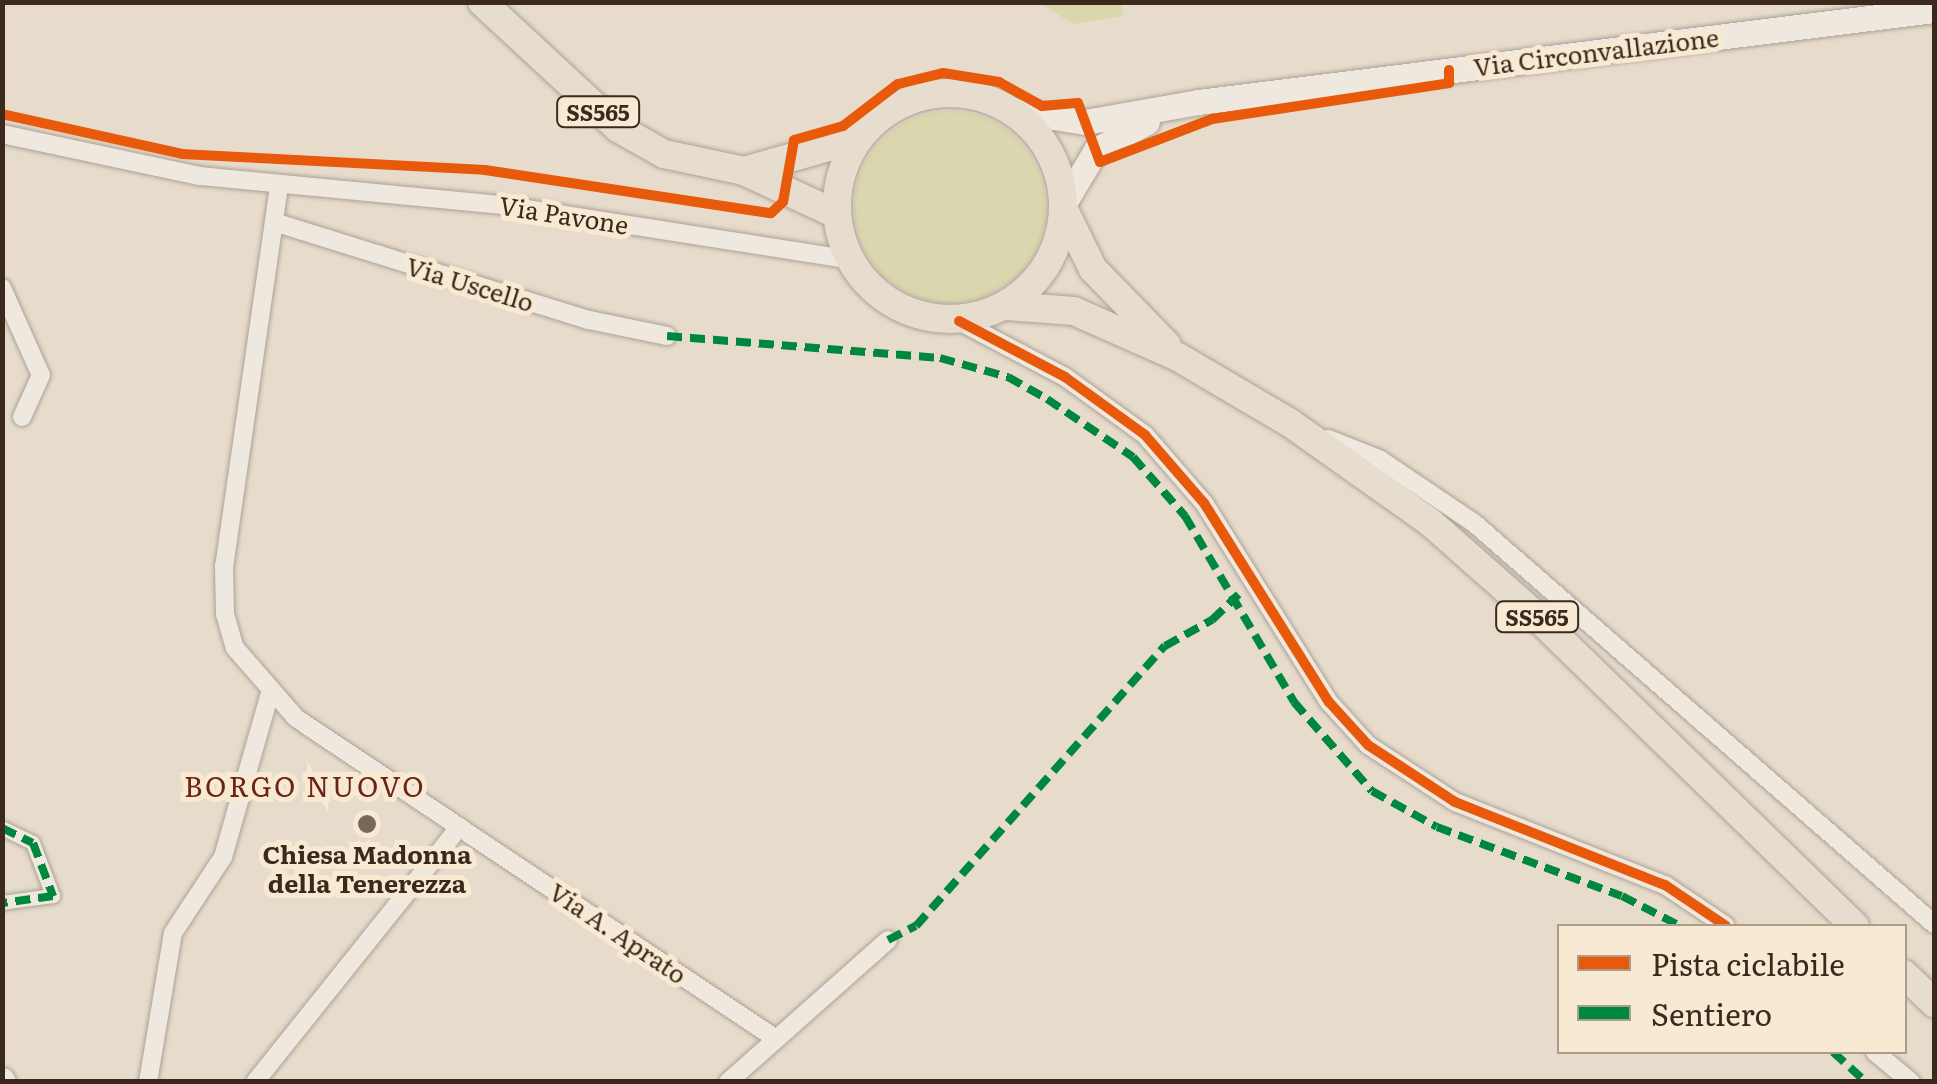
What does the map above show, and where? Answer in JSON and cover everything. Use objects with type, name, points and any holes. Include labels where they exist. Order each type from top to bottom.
[{"type":"main road","name":"SS565","points":[[482,2],[618,128],[664,154],[744,171],[836,214]]},
{"type":"main road","name":"Via Circonvallazione","points":[[1198,102],[1934,10]]},
{"type":"main road","name":"SS565","points":[[1178,357],[1093,270],[1064,206],[1058,168],[1039,134],[1014,112],[976,95],[940,92],[898,104],[857,139],[839,177],[836,214],[848,259],[882,298],[924,318],[958,321],[1007,306],[1074,311],[1178,357],[1290,423],[1430,522],[1536,615],[1854,924]]},
{"type":"main road","points":[[1014,112],[1085,122],[1198,102]]},
{"type":"main road","points":[[1064,206],[1096,150],[1123,130],[1198,102]]},
{"type":"main road","name":"SS565","points":[[744,171],[857,139]]},
{"type":"main road","name":"SS565","points":[[1007,306],[1040,278],[1058,246],[1064,206]]},
{"type":"main road","points":[[1907,977],[1934,1004]]},
{"type":"street","name":"Via Pavone","points":[[2,134],[94,157],[278,186],[404,194],[848,259]]},
{"type":"street","points":[[148,1082],[173,933],[223,857],[270,693],[235,648],[225,614],[224,566],[278,186]]},
{"type":"street","name":"Via Uscello","points":[[274,222],[603,324],[668,336]]},
{"type":"street","points":[[2,288],[41,375],[22,417]]},
{"type":"street","points":[[958,321],[1065,376],[1145,435],[1204,503],[1329,702],[1368,745],[1454,802],[1665,884],[1723,924]]},
{"type":"street","points":[[1290,423],[1379,460],[1474,523],[1934,924]]},
{"type":"street","name":"Via A. Aprato","points":[[270,693],[296,718],[776,1039]]},
{"type":"street","points":[[256,1082],[459,827]]},
{"type":"street","points":[[2,828],[34,843],[53,896],[2,902]]},
{"type":"street","points":[[728,1082],[888,940]]},
{"type":"street","points":[[1877,1054],[1911,1082]]},
{"type":"shaded area","points":[[1040,3],[1121,3],[1123,16],[1073,24]]},
{"type":"shaded area","points":[[950,111],[987,118],[1018,139],[1039,170],[1046,207],[1039,244],[1018,275],[987,296],[950,303],[913,296],[882,275],[861,244],[854,207],[861,170],[882,139],[913,118]]},
{"type":"marked path","points":[[667,336],[940,358],[1008,377],[1047,399],[1133,457],[1185,516],[1294,702],[1372,791],[1437,827],[1622,896],[1676,924]]},
{"type":"marked path","points":[[888,940],[916,926],[1165,646],[1212,620],[1239,594]]},
{"type":"marked path","points":[[2,828],[33,843],[53,896],[2,903]]},
{"type":"marked path","points":[[1835,1054],[1866,1082]]},
{"type":"cycle path","points":[[2,114],[182,154],[485,170],[771,213],[783,202],[794,140],[843,126],[898,84],[943,73],[999,82],[1042,106],[1078,103],[1100,162],[1212,119],[1449,83],[1449,70]]},
{"type":"cycle path","points":[[959,321],[1065,377],[1145,435],[1204,503],[1329,702],[1368,745],[1455,802],[1665,885],[1723,924]]},
{"type":"place","name":"Chiesa Madonna della Tenerezza","points":[[367,824]]},
{"type":"district","name":"BORGO NUOVO","points":[[305,785]]}]
